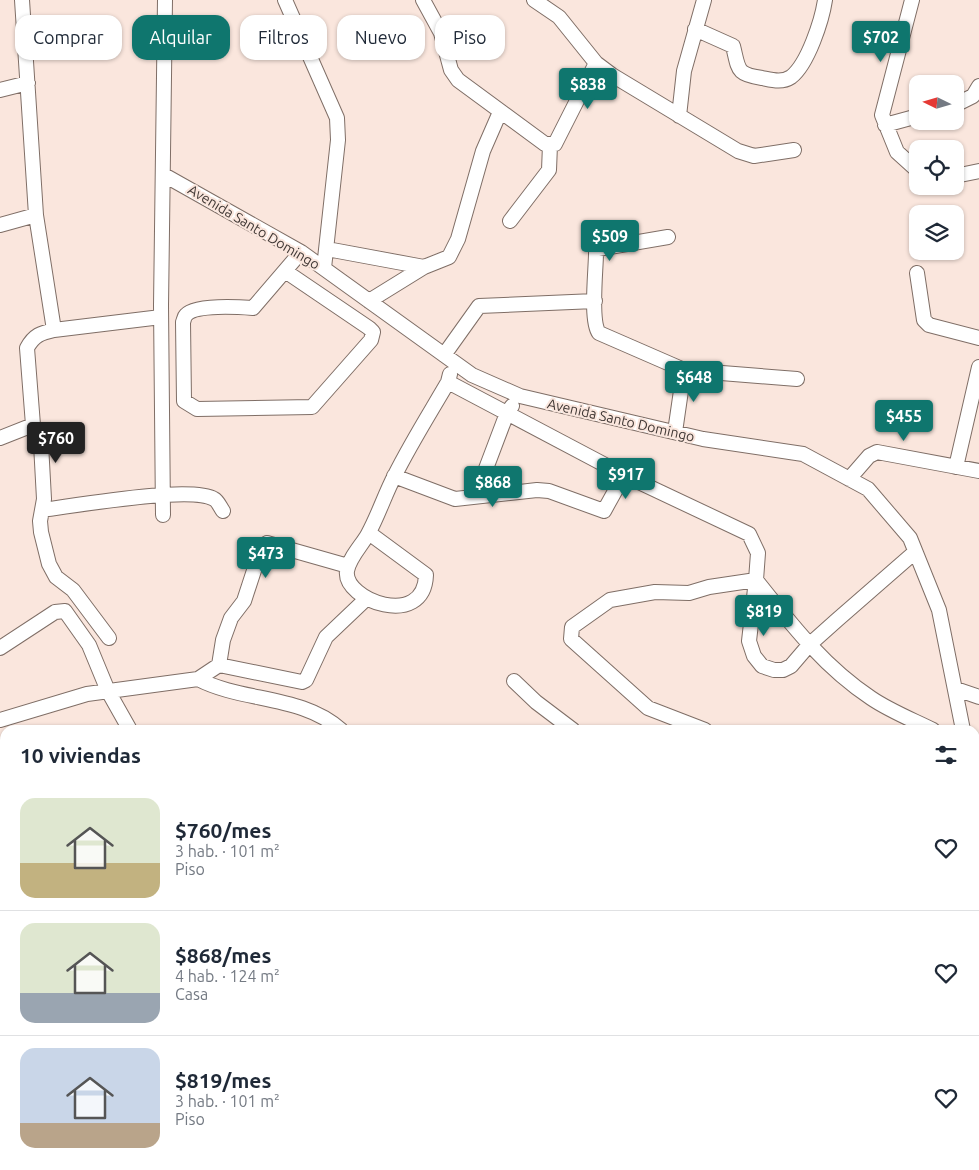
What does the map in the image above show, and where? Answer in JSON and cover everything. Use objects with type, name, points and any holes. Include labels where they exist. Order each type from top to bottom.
[{"type":"street","points":[[22,0],[36,215],[54,330]]},
{"type":"street","points":[[163,515],[161,318],[165,0]]},
{"type":"street","points":[[285,0],[337,118],[338,140],[324,268]]},
{"type":"street","points":[[423,0],[441,33],[451,70],[458,80],[500,112],[550,145]]},
{"type":"street","points":[[534,0],[559,17],[596,63],[679,116],[746,155],[754,156],[794,150]]},
{"type":"street","points":[[679,116],[684,71],[704,0]]},
{"type":"street","points":[[695,28],[733,46],[739,71],[744,75],[779,81],[792,76],[808,54],[822,19],[825,0]]},
{"type":"street","points":[[909,163],[897,152],[882,115],[912,0]]},
{"type":"street","points":[[550,145],[555,144],[596,63]]},
{"type":"street","points":[[0,90],[28,83]]},
{"type":"street","points":[[964,101],[973,96],[979,86]]},
{"type":"street","points":[[369,301],[424,267],[448,257],[458,239],[483,151],[500,112]]},
{"type":"street","points":[[885,125],[909,118]]},
{"type":"street","points":[[510,221],[549,170],[550,145]]},
{"type":"street","points":[[964,174],[979,171]]},
{"type":"street","name":"Avenida Santo Domingo","points":[[164,175],[301,252],[472,375],[520,396],[703,439],[803,454],[868,489],[910,538],[939,610],[962,725]]},
{"type":"street","points":[[0,225],[36,215]]},
{"type":"street","points":[[668,237],[598,249],[596,254],[595,301],[596,329],[599,333],[684,370],[798,379]]},
{"type":"street","points":[[327,249],[424,267]]},
{"type":"street","points":[[285,271],[369,328],[373,332],[372,340],[312,407],[197,409],[188,406],[184,401],[182,322],[186,315],[192,311],[226,306],[253,308],[301,252]]},
{"type":"street","points":[[917,273],[924,320],[929,325],[979,338]]},
{"type":"street","points":[[368,533],[426,575],[424,590],[417,598],[403,604],[388,606],[366,599],[348,579],[348,566],[368,533],[394,476],[448,382],[448,358],[478,306],[595,301]]},
{"type":"street","points":[[109,638],[73,590],[51,571],[40,532],[44,499],[41,444],[33,425],[27,348],[31,339],[39,334],[54,330],[161,318]]},
{"type":"street","points":[[956,467],[979,367]]},
{"type":"street","points":[[675,432],[684,370]]},
{"type":"street","points":[[448,382],[624,476],[749,534],[758,553],[749,641],[754,656],[762,666],[774,670],[791,666],[809,646],[915,552]]},
{"type":"street","points":[[476,495],[507,413],[520,396]]},
{"type":"street","points":[[0,438],[33,425]]},
{"type":"street","points":[[850,479],[869,456],[877,452],[979,471]]},
{"type":"street","points":[[394,476],[455,499],[476,495],[549,491],[604,511],[624,476]]},
{"type":"street","points":[[42,510],[164,494],[205,496],[215,499],[223,511]]},
{"type":"street","points":[[219,665],[223,640],[231,618],[244,601],[262,546],[267,543],[348,566]]},
{"type":"street","points":[[756,580],[809,646],[829,665],[872,699],[923,725]]},
{"type":"street","points":[[692,725],[648,708],[571,639],[572,627],[610,600],[654,592],[689,593],[709,587],[756,580]]},
{"type":"street","points":[[0,720],[86,694],[198,679],[219,665],[302,682],[306,680],[326,637],[366,599]]},
{"type":"street","points":[[0,648],[55,612],[65,611],[89,645],[108,691],[127,725]]},
{"type":"street","points":[[198,679],[213,687],[299,708],[335,725]]},
{"type":"street","points":[[514,681],[536,702],[567,725]]},
{"type":"street","points":[[956,689],[979,697]]}]
